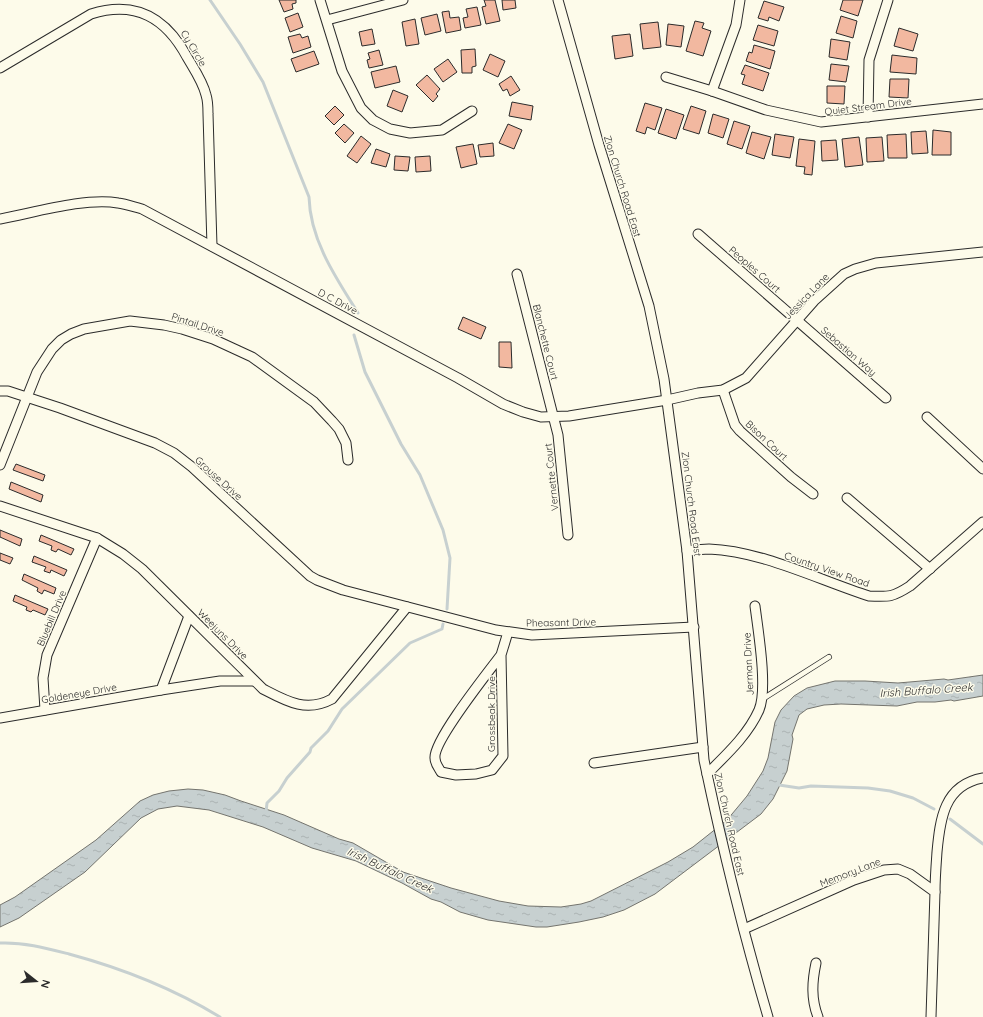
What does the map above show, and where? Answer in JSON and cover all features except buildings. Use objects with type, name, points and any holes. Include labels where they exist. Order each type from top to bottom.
[{"type":"street","points":[[320,0],[342,70],[361,108],[373,120],[390,128],[410,133],[442,130],[472,112]]},
{"type":"street","points":[[327,20],[403,0]]},
{"type":"street","name":"Zion Church Road East","points":[[558,0],[599,145],[649,306],[667,400],[688,551],[703,747],[709,788],[738,910],[768,1017]]},
{"type":"street","points":[[712,91],[736,25],[740,0]]},
{"type":"street","points":[[868,116],[869,60],[888,0]]},
{"type":"street","name":"Cy Circle","points":[[0,68],[77,22],[104,8],[118,6],[132,7],[153,15],[159,19],[171,30],[179,42],[199,78],[206,95],[208,114],[212,246]]},
{"type":"street","name":"Quiet Stream Drive","points":[[666,78],[712,91],[766,110],[821,122],[983,104]]},
{"type":"street","name":"D C Drive","points":[[0,219],[75,204],[117,202],[142,209],[458,378],[503,404],[535,415],[554,417],[569,416],[667,400]]},
{"type":"street","name":"Peoples Court","points":[[698,234],[797,320]]},
{"type":"street","name":"Jessica Lane","points":[[667,400],[698,393],[723,390],[746,378],[814,301],[844,274],[855,268],[876,263],[983,252]]},
{"type":"street","name":"Blanchette Court","points":[[517,274],[554,417]]},
{"type":"street","name":"Sebastian Way","points":[[797,320],[886,398]]},
{"type":"street","name":"Pintail Drive","points":[[0,465],[36,372],[61,340],[84,329],[130,321],[164,325],[213,339],[252,357],[314,402],[332,421],[339,429],[346,443],[348,460]]},
{"type":"street","name":"Bison Court","points":[[723,390],[735,425],[740,431],[791,477],[813,494]]},
{"type":"street","name":"Grouse Drive","points":[[0,391],[8,391],[27,397],[154,443],[174,453],[192,467],[310,576],[343,590],[407,607]]},
{"type":"street","name":"Vernette Court","points":[[554,417],[561,458],[568,535]]},
{"type":"street","points":[[927,417],[983,469]]},
{"type":"street","points":[[847,498],[930,569]]},
{"type":"street","name":"Weejuns Drive","points":[[0,506],[97,538],[123,554],[142,569],[263,689],[282,699],[301,705],[312,706],[323,704],[332,699],[407,607]]},
{"type":"street","name":"Country View Road","points":[[688,551],[716,550],[753,556],[869,596],[889,597],[899,594],[983,522]]},
{"type":"street","name":"Bluebill Drive","points":[[45,710],[43,678],[47,655],[97,538]]},
{"type":"street","name":"Jerman Drive","points":[[707,774],[752,724],[760,708],[762,693],[755,606]]},
{"type":"street","name":"Pheasant Drive","points":[[407,607],[496,630],[532,635],[694,628]]},
{"type":"street","points":[[161,690],[189,616]]},
{"type":"street","name":"Grossbeak Drive","points":[[501,655],[466,700],[439,745],[434,757],[442,772],[456,776],[476,774],[492,770],[503,756],[501,655],[508,632]]},
{"type":"street","name":"Goldeneye Drive","points":[[0,718],[220,681],[254,681]]},
{"type":"street","points":[[594,763],[703,747]]},
{"type":"street","points":[[931,1017],[935,892],[939,828],[947,804],[953,794],[960,787],[974,780],[983,778]]},
{"type":"street","name":"Memory Lane","points":[[744,929],[854,880],[884,870],[898,869],[910,874],[935,892]]},
{"type":"street","points":[[816,963],[813,977],[813,994],[814,1006],[818,1017]]},
{"type":"lane","points":[[761,700],[829,657]]},
{"type":"water","name":"Irish Buffalo Creek","points":[[983,675],[983,696],[954,701],[917,702],[897,706],[841,704],[824,705],[807,709],[799,715],[792,735],[793,739],[787,771],[773,799],[761,814],[655,894],[624,910],[603,917],[547,927],[536,927],[488,920],[460,912],[356,861],[312,848],[263,827],[209,810],[177,806],[158,809],[141,818],[85,872],[19,918],[0,927],[0,905],[15,897],[96,840],[140,801],[153,795],[169,791],[188,789],[203,790],[225,795],[284,815],[339,839],[353,843],[403,872],[451,888],[499,901],[528,906],[561,907],[581,904],[591,901],[668,862],[693,847],[727,820],[747,796],[763,771],[768,758],[775,722],[781,710],[794,696],[807,688],[835,681],[898,683],[944,679],[948,680]]},
{"type":"waterway","points":[[210,0],[240,44],[263,82],[309,197],[310,213],[319,243],[333,272],[358,313]]},
{"type":"waterway","points":[[354,335],[365,372],[401,444],[420,475],[443,530],[450,558],[447,609]]},
{"type":"waterway","points":[[266,812],[267,803],[279,791],[287,778],[310,752],[311,748],[328,731],[342,709],[410,643],[442,629],[443,624]]},
{"type":"waterway","points":[[777,784],[799,788],[811,786],[868,788],[890,791],[913,798],[934,809]]},
{"type":"waterway","points":[[950,819],[983,844]]},
{"type":"waterway","points":[[0,943],[26,944],[69,954],[108,966],[166,988],[220,1017]]}]
